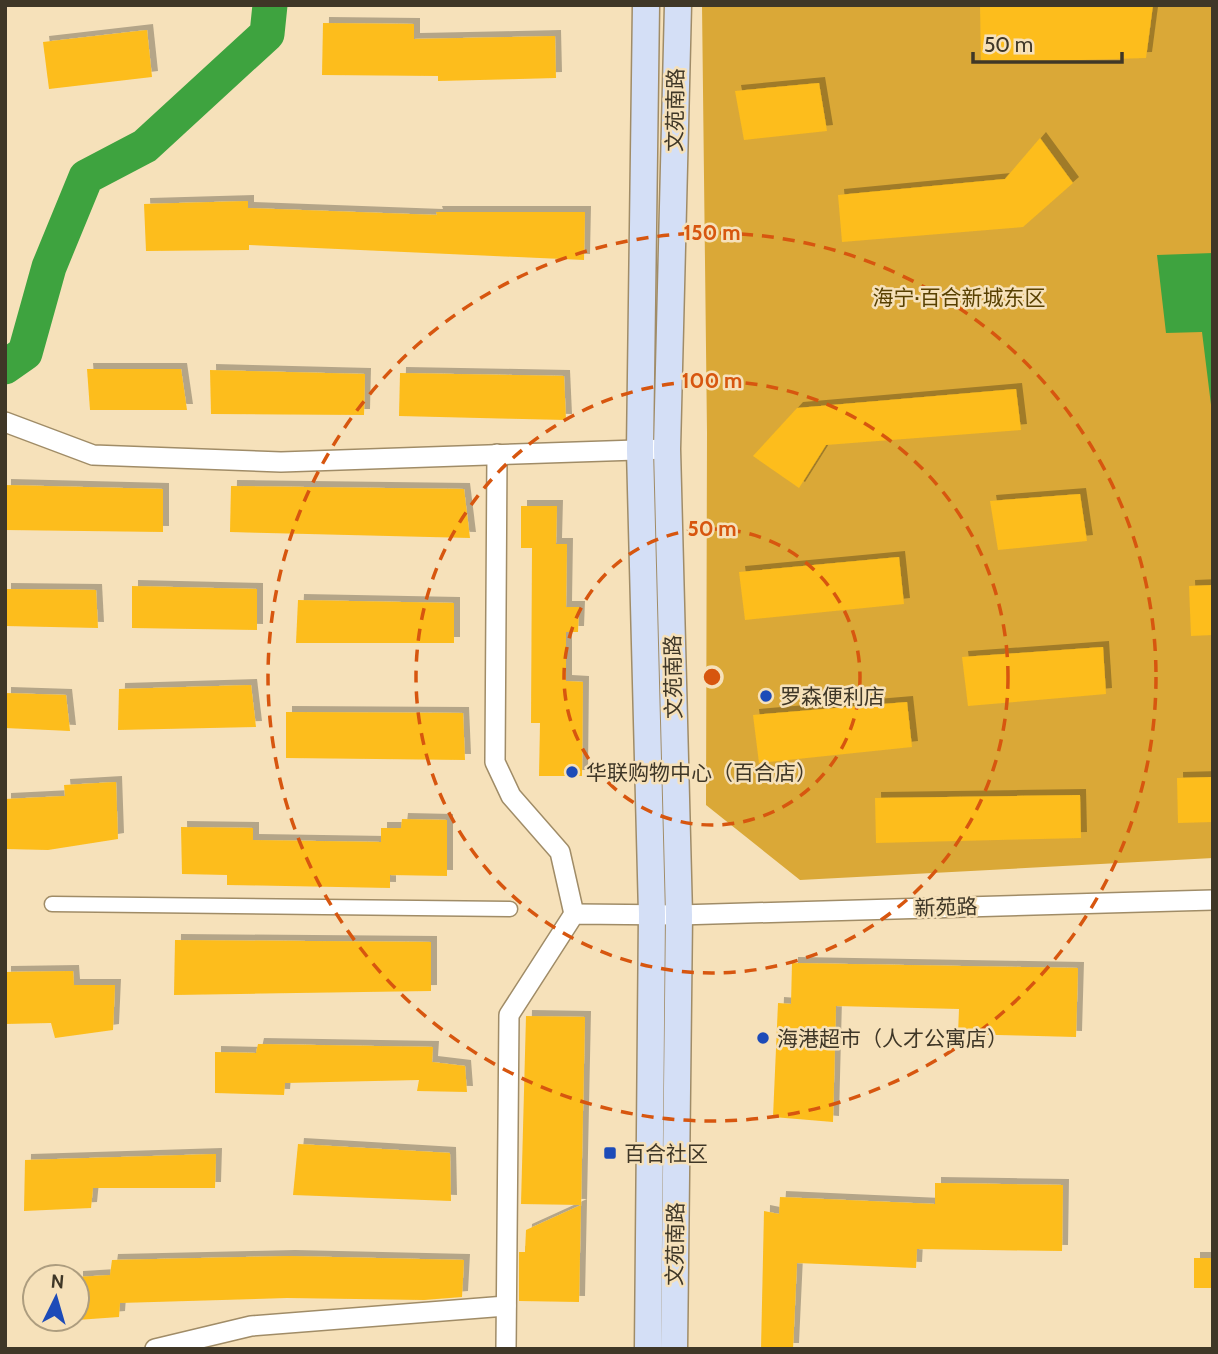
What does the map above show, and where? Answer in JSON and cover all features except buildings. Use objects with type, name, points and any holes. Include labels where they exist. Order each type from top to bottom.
[{"type":"main road","name":"文苑南路","points":[[646,5],[639,450],[652,914],[648,1349]]},
{"type":"main road","name":"文苑南路","points":[[674,1349],[679,915],[667,449],[678,5]]},
{"type":"street","points":[[5,422],[93,455],[281,461],[667,449]]},
{"type":"street","points":[[497,454],[495,762],[511,796],[560,852],[574,914],[509,1015],[506,1349]]},
{"type":"street","name":"新苑路","points":[[574,914],[679,915],[1213,900]]},
{"type":"street","points":[[52,904],[510,909]]},
{"type":"street","points":[[155,1349],[251,1326],[506,1306]]},
{"type":"green space","name":"海宁·百合新城东区","points":[[702,5],[1213,5],[1213,858],[800,880],[706,805],[707,433]]},
{"type":"shaded area","points":[[1213,253],[1213,421],[1202,332],[1166,333],[1157,255]]},
{"type":"waterway","points":[[5,367],[25,353],[49,267],[86,177],[145,146],[267,34],[270,5]]},
{"type":"place","name":"罗森便利店","points":[[766,696]]},
{"type":"place","name":"华联购物中心（百合店）","points":[[572,772]]},
{"type":"place","name":"海港超市（人才公寓店）","points":[[763,1038]]},
{"type":"place","name":"百合社区","points":[[610,1153]]}]
